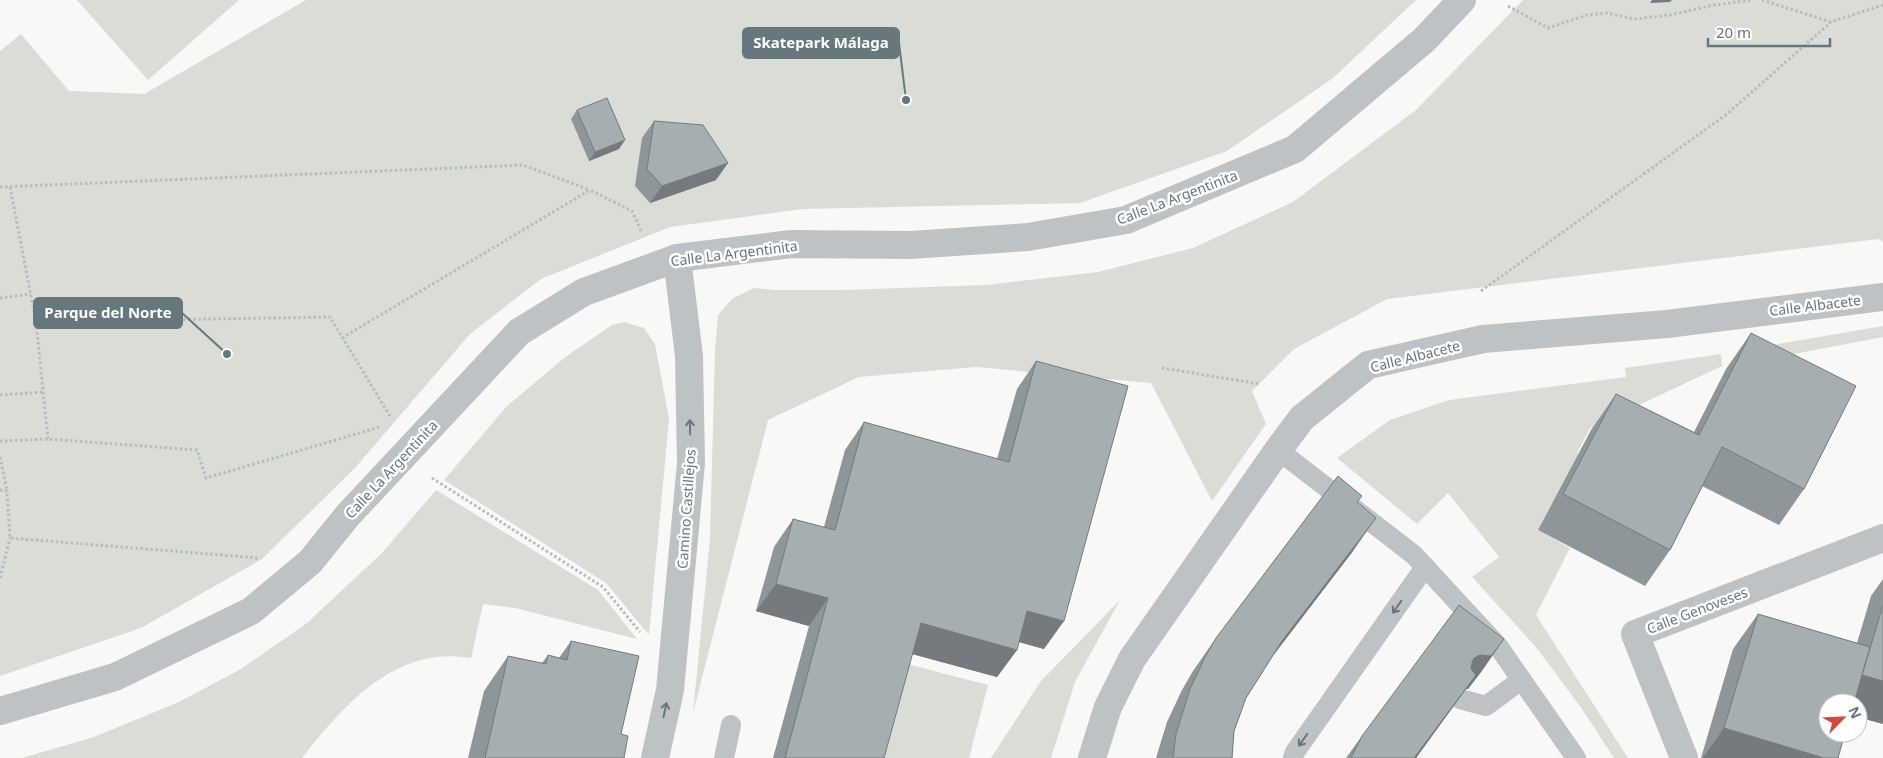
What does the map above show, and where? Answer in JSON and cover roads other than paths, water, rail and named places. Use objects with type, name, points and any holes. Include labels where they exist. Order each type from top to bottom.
[{"type":"street","name":"Calle La Argentinita","points":[[0,711],[115,677],[251,611],[310,562],[348,516],[519,332],[584,292],[677,258],[790,244],[911,245],[1028,237],[1126,220],[1295,149],[1424,40],[1462,0]]},
{"type":"street","name":"Camino Castillejos","points":[[655,758],[670,690],[691,463],[689,356],[677,258]]},
{"type":"street","name":"Calle Albacete","points":[[1092,758],[1108,707],[1132,659],[1278,450],[1302,418],[1368,365],[1483,340],[1667,324],[1883,297]]},
{"type":"street","name":"Calle Genoveses","points":[[1684,758],[1635,634],[1883,538]]},
{"type":"lane","points":[[1278,450],[1414,556],[1425,567],[1498,646],[1576,758]]},
{"type":"lane","points":[[1293,758],[1295,752],[1425,567]]},
{"type":"lane","points":[[1460,699],[1486,706],[1521,680]]},
{"type":"lane","points":[[724,758],[731,725]]},
{"type":"place","name":"Skatepark Málaga","points":[[906,100]]},
{"type":"place","name":"Parque del Norte","points":[[227,354]]}]
